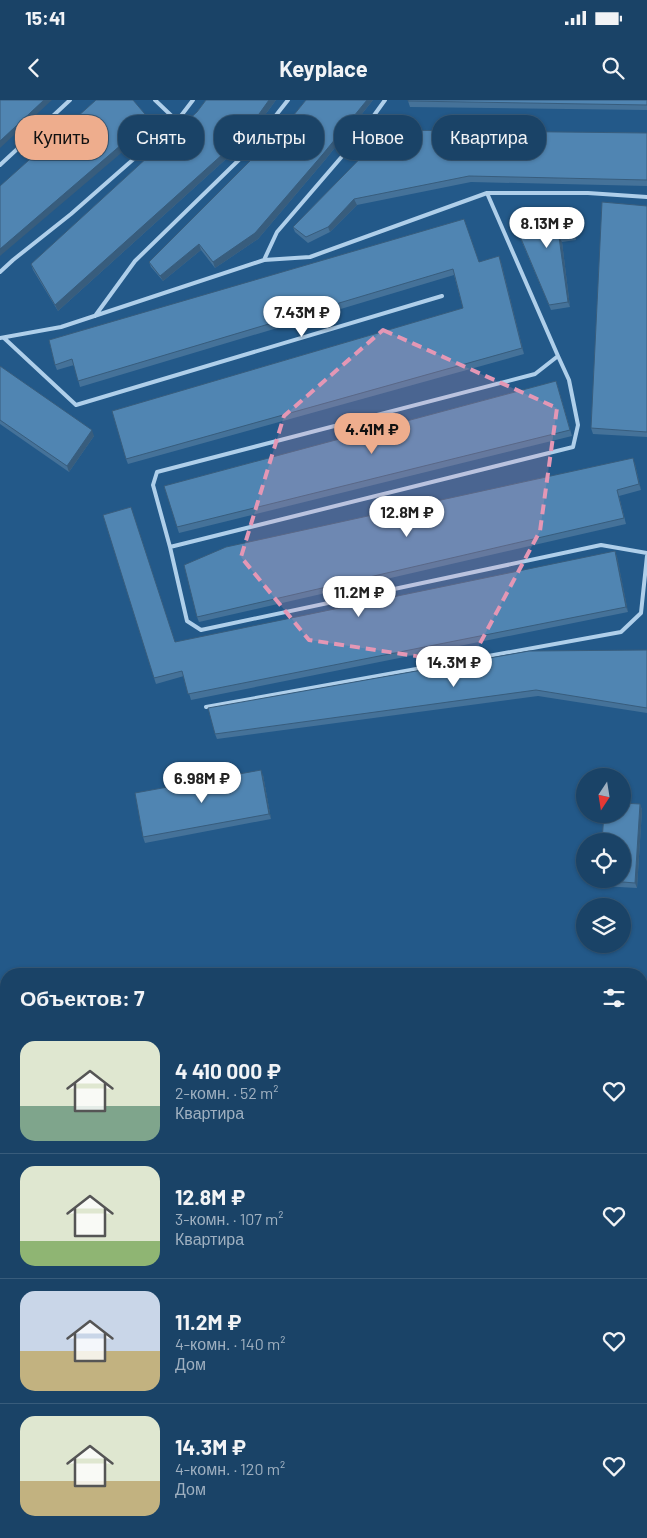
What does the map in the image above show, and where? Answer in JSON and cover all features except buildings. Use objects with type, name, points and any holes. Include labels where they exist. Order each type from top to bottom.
[{"type":"lane","points":[[0,165],[70,100]]},
{"type":"lane","points":[[155,100],[171,115]]},
{"type":"lane","points":[[182,115],[193,100]]},
{"type":"lane","points":[[95,316],[135,260],[247,152],[288,100]]},
{"type":"lane","points":[[264,260],[277,232],[357,139],[385,100]]},
{"type":"lane","points":[[0,272],[71,214],[133,160]]},
{"type":"lane","points":[[2,338],[60,327],[264,260],[310,257],[487,193],[588,193],[647,196]]},
{"type":"lane","points":[[170,547],[573,447],[578,426],[569,380],[487,193]]},
{"type":"lane","points":[[2,338],[76,405],[442,296]]},
{"type":"lane","points":[[206,707],[621,632],[641,613],[647,555],[601,545],[200,630],[187,621],[153,485],[158,472],[535,374],[558,356]]},
{"type":"highlighted area","points":[[383,330],[557,408],[540,531],[469,664],[309,640],[241,557],[284,416]]}]
